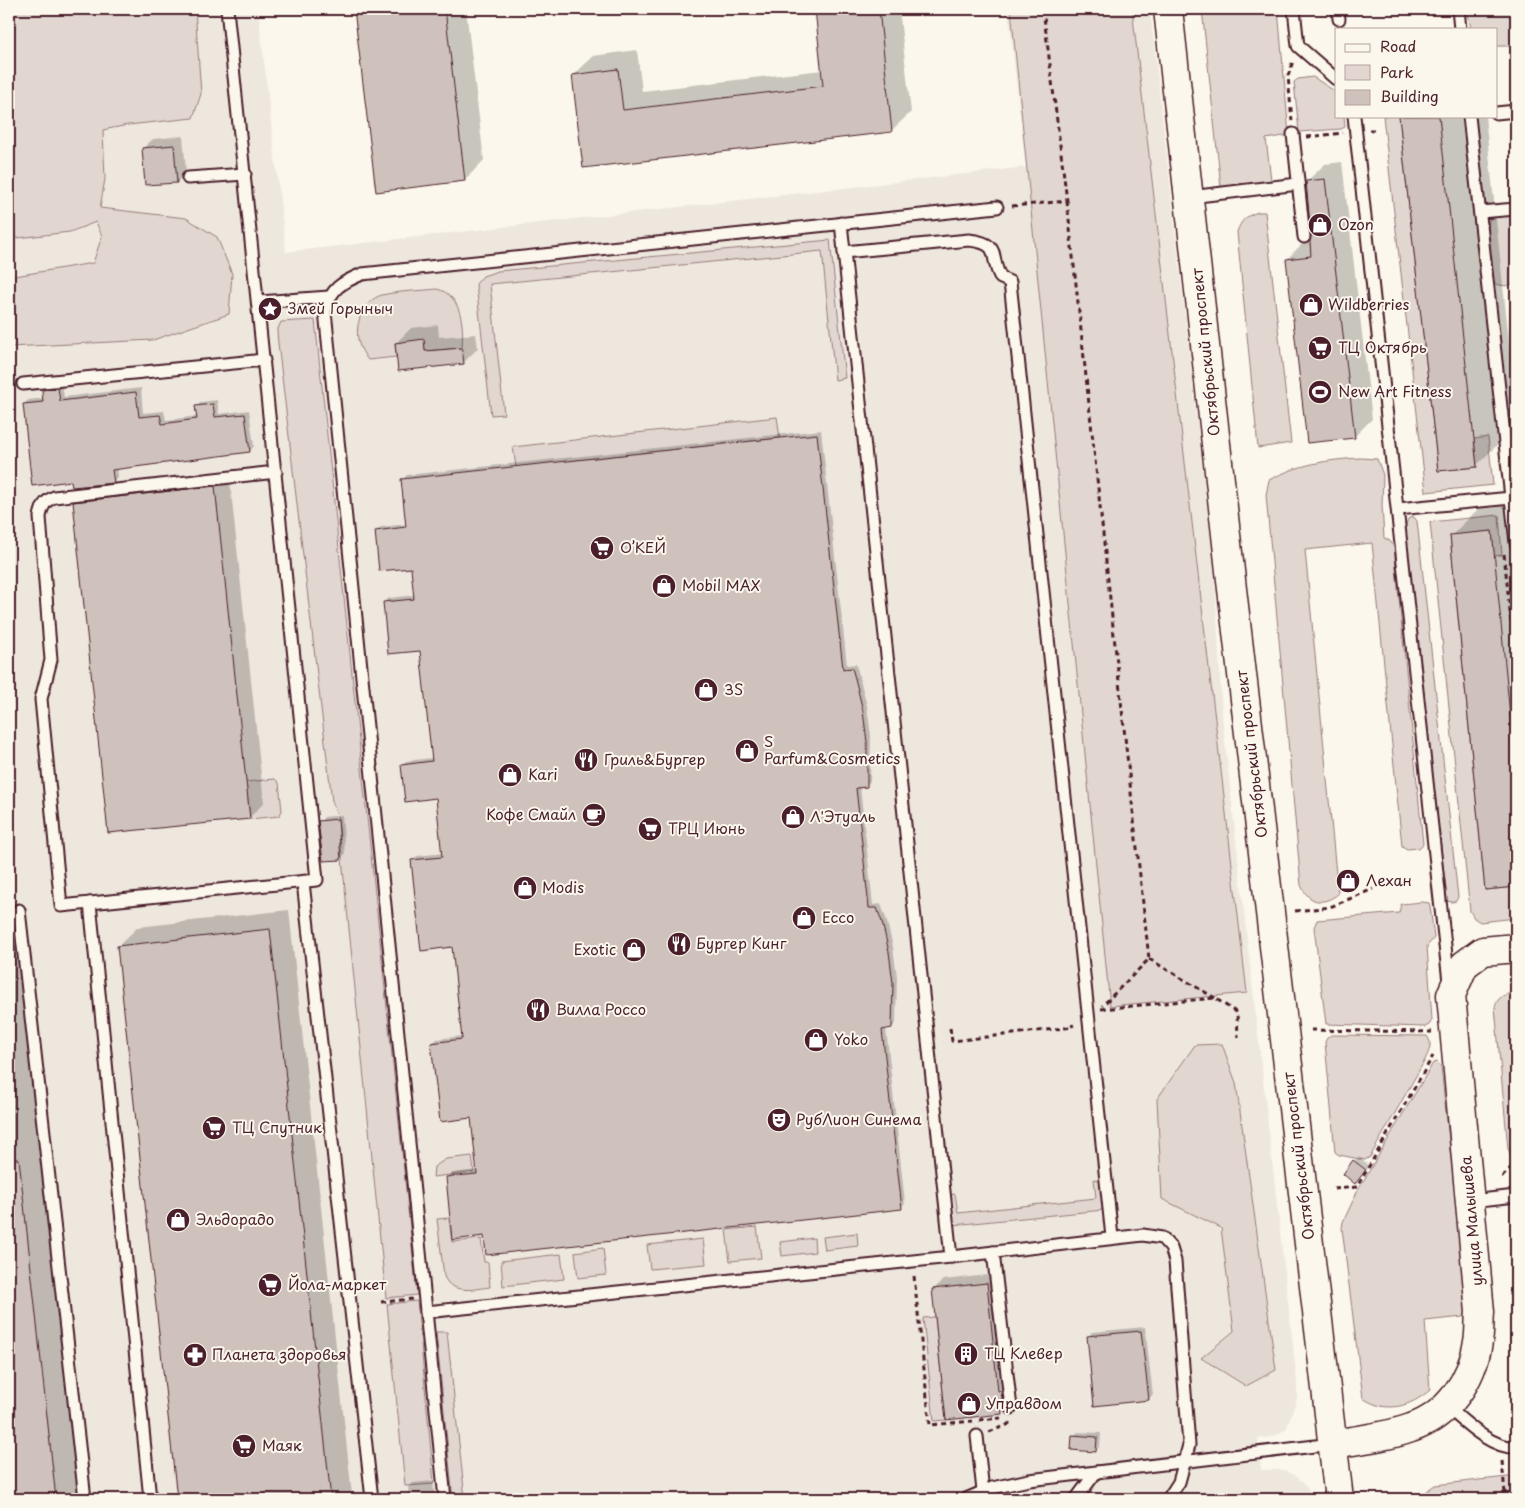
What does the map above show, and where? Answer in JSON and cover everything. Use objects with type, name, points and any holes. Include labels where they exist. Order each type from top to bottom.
[{"type":"main road","name":"Октябрьский проспект","points":[[1168,9],[1190,197],[1230,579],[1339,1499]]},
{"type":"main road","name":"улица Малышева","points":[[1332,1444],[1413,1428],[1436,1415],[1446,1406],[1458,1394],[1471,1371],[1478,1342],[1480,1312],[1451,995],[1464,965],[1483,951],[1516,948]]},
{"type":"lane","points":[[227,9],[259,302],[318,880],[61,906],[41,699],[51,660],[40,517],[41,508],[46,501],[54,497],[276,472]]},
{"type":"lane","points":[[1294,9],[1298,46],[1335,78]]},
{"type":"lane","points":[[1458,9],[1460,28]]},
{"type":"lane","points":[[1498,113],[1516,111]]},
{"type":"lane","points":[[1354,118],[1451,995]]},
{"type":"lane","points":[[1469,118],[1516,543]]},
{"type":"lane","points":[[1293,136],[1304,237]]},
{"type":"lane","points":[[188,178],[245,174]]},
{"type":"lane","points":[[1190,197],[1298,184]]},
{"type":"lane","points":[[445,1499],[325,311],[329,297],[342,282],[362,274],[997,207]]},
{"type":"lane","points":[[1480,212],[1516,209]]},
{"type":"lane","points":[[841,223],[951,1257]]},
{"type":"lane","points":[[844,252],[969,240],[982,242],[988,245],[994,252],[997,272],[1001,278],[1010,282],[1112,1238]]},
{"type":"lane","points":[[259,302],[329,297]]},
{"type":"lane","points":[[23,384],[264,360]]},
{"type":"lane","points":[[1398,509],[1511,498]]},
{"type":"lane","points":[[303,882],[372,1499]]},
{"type":"lane","points":[[90,903],[150,1499]]},
{"type":"lane","points":[[19,910],[85,1499]]},
{"type":"lane","points":[[1471,1201],[1516,1196]]},
{"type":"lane","points":[[426,1312],[951,1257],[1112,1238],[1143,1235],[1162,1238],[1171,1248],[1175,1261],[1189,1445],[1179,1482],[1168,1499]]},
{"type":"lane","points":[[994,1252],[1011,1412]]},
{"type":"lane","points":[[1446,1406],[1485,1436],[1509,1448],[1516,1447]]},
{"type":"lane","points":[[977,1436],[983,1491]]},
{"type":"lane","points":[[966,1499],[992,1488],[1029,1480],[1332,1444]]},
{"type":"lane","points":[[1076,1499],[1096,1472]]},
{"type":"path","points":[[1044,9],[1067,201],[1149,959]]},
{"type":"path","points":[[1298,46],[1288,76],[1293,136],[1378,130]]},
{"type":"path","points":[[997,207],[1067,201]]},
{"type":"path","points":[[1504,551],[1516,668]]},
{"type":"path","points":[[1295,911],[1330,906],[1373,889]]},
{"type":"path","points":[[1149,959],[1098,1010],[1215,998]]},
{"type":"path","points":[[1149,959],[1215,998],[1236,1013],[1238,1037]]},
{"type":"path","points":[[950,1028],[952,1041],[1073,1026],[1072,1019]]},
{"type":"path","points":[[1312,1030],[1435,1032],[1435,1037]]},
{"type":"path","points":[[1334,1189],[1357,1187],[1432,1059],[1434,1050]]},
{"type":"path","points":[[1502,1177],[1516,1163]]},
{"type":"path","points":[[912,1261],[930,1425],[1011,1412],[1011,1422],[1007,1425],[977,1436]]},
{"type":"path","points":[[381,1302],[417,1299]]},
{"type":"path","points":[[1502,1458],[1505,1493]]},
{"type":"shaded area","points":[[9,9],[258,9],[286,252],[1026,167],[1008,9],[1150,9],[1215,576],[1222,715],[1297,1382],[1297,1399],[1286,1429],[1275,1436],[1258,1439],[1261,1470],[1284,1470],[1295,1476],[1310,1492],[1311,1499],[9,1499]]},
{"type":"green space","points":[[9,9],[195,9],[201,94],[193,118],[128,125],[103,130],[105,179],[100,208],[186,218],[217,237],[232,274],[229,314],[153,340],[9,347],[9,277],[93,263],[102,236],[96,222],[70,232],[9,239]]},
{"type":"green space","points":[[1011,9],[1132,9],[1247,993],[1110,1006]]},
{"type":"green space","points":[[1202,9],[1278,9],[1289,135],[1266,139],[1271,180],[1268,183],[1221,187]]},
{"type":"green space","points":[[1467,9],[1516,9],[1516,46],[1498,46],[1498,28],[1471,28]]},
{"type":"green space","points":[[1313,77],[1335,91],[1335,118],[1344,118],[1345,127],[1341,129],[1299,132],[1294,82],[1298,79]]},
{"type":"green space","points":[[1383,118],[1399,118],[1438,471],[1477,467],[1474,439],[1488,437],[1493,485],[1426,492]]},
{"type":"green space","points":[[1258,212],[1265,212],[1291,443],[1258,448],[1237,232],[1244,219]]},
{"type":"green space","points":[[1498,213],[1516,213],[1516,279],[1507,286],[1495,284],[1489,260],[1489,220]]},
{"type":"green space","points":[[830,240],[845,378],[835,380],[822,251],[490,284],[504,414],[491,415],[476,284],[483,276],[498,271]]},
{"type":"green space","points":[[437,289],[445,292],[452,298],[460,312],[462,348],[425,351],[424,340],[395,343],[396,357],[368,360],[359,345],[357,332],[362,312],[370,302],[382,295]]},
{"type":"green space","points":[[315,320],[417,1295],[386,1298],[338,819],[332,801],[277,331],[281,322]]},
{"type":"green space","points":[[777,417],[780,438],[516,467],[513,447]]},
{"type":"green space","points":[[1377,459],[1383,475],[1384,538],[1390,541],[1394,547],[1423,844],[1419,848],[1407,849],[1402,846],[1372,543],[1305,550],[1338,894],[1327,900],[1316,901],[1308,896],[1301,885],[1266,495],[1269,480],[1291,470],[1336,460]]},
{"type":"green space","points":[[1499,515],[1502,555],[1494,556],[1492,531],[1450,536],[1485,890],[1516,887],[1516,918],[1480,922],[1474,918],[1470,911],[1430,522]]},
{"type":"green space","points":[[1413,516],[1417,521],[1458,897],[1456,901],[1452,902],[1447,901],[1405,527],[1408,519]]},
{"type":"green space","points":[[275,779],[279,783],[282,811],[279,816],[250,819],[246,782]]},
{"type":"green space","points":[[1429,903],[1430,906],[1434,938],[1427,946],[1432,1020],[1429,1025],[1425,1027],[1326,1024],[1314,927],[1317,920],[1399,913],[1401,904]]},
{"type":"green space","points":[[1516,992],[1516,1154],[1514,1156],[1511,1155],[1508,1149],[1495,1007],[1502,996]]},
{"type":"green space","points":[[1331,1035],[1427,1036],[1430,1042],[1430,1048],[1425,1060],[1370,1157],[1365,1160],[1339,1155],[1335,1152],[1325,1042]]},
{"type":"green space","points":[[1222,1044],[1236,1083],[1276,1370],[1246,1386],[1201,1358],[1234,1331],[1221,1228],[1162,1199],[1157,1099],[1195,1045]]},
{"type":"green space","points":[[1437,1062],[1441,1067],[1468,1313],[1463,1317],[1425,1321],[1430,1390],[1406,1404],[1389,1407],[1380,1406],[1363,1398],[1342,1228],[1358,1190],[1433,1063]]},
{"type":"green space","points":[[472,1156],[474,1172],[433,1177],[434,1167],[446,1159]]},
{"type":"green space","points":[[1094,1179],[1102,1181],[1105,1209],[1103,1210],[953,1225],[950,1195],[955,1194],[958,1213],[1096,1198]]},
{"type":"green space","points":[[449,1218],[452,1242],[481,1239],[484,1262],[488,1262],[490,1287],[464,1289],[452,1286],[447,1282],[444,1276],[437,1219]]},
{"type":"green space","points":[[757,1227],[761,1258],[730,1261],[726,1230]]},
{"type":"green space","points":[[857,1233],[858,1246],[825,1250],[823,1237]]},
{"type":"green space","points":[[814,1238],[815,1252],[782,1256],[780,1242]]},
{"type":"green space","points":[[703,1239],[706,1264],[650,1269],[647,1245]]},
{"type":"green space","points":[[603,1248],[606,1275],[578,1278],[575,1252]]},
{"type":"green space","points":[[561,1254],[564,1279],[503,1286],[501,1261]]},
{"type":"green space","points":[[417,1301],[434,1484],[405,1486],[387,1304]]},
{"type":"green space","points":[[935,1317],[946,1420],[934,1421],[923,1318]]},
{"type":"green space","points":[[436,1332],[447,1332],[465,1499],[453,1499]]},
{"type":"green space","points":[[1516,1476],[1516,1499],[1415,1499],[1435,1485]]},
{"type":"building","points":[[354,9],[445,9],[465,181],[376,192]]},
{"type":"building","points":[[815,9],[879,9],[892,132],[583,168],[572,75],[618,69],[623,110],[823,86]]},
{"type":"building","points":[[1399,118],[1439,118],[1477,467],[1438,471]]},
{"type":"building","points":[[174,145],[177,183],[145,185],[142,148]]},
{"type":"building","name":"ТЦ Октябрь","points":[[1325,179],[1355,438],[1307,443],[1286,259],[1311,256],[1306,181]]},
{"type":"building","points":[[424,339],[425,351],[462,348],[464,364],[398,371],[395,343]]},
{"type":"building","points":[[58,388],[60,401],[136,392],[139,417],[160,415],[162,424],[197,419],[195,406],[213,404],[215,417],[245,414],[250,452],[112,470],[114,483],[72,487],[71,481],[32,486],[23,404],[43,402],[42,390]]},
{"type":"building","name":"ТРЦ Июнь","points":[[817,434],[843,669],[852,668],[863,711],[867,742],[867,787],[856,788],[869,908],[877,908],[882,922],[889,952],[893,983],[892,1028],[882,1030],[902,1209],[486,1255],[484,1236],[452,1240],[446,1177],[477,1174],[471,1118],[440,1122],[431,1043],[462,1039],[452,947],[421,951],[411,860],[442,857],[436,798],[405,802],[401,765],[432,761],[420,651],[388,654],[383,602],[414,599],[411,568],[379,571],[375,531],[406,527],[401,479]]},
{"type":"building","points":[[215,486],[250,819],[108,833],[73,502]]},
{"type":"building","points":[[1492,531],[1516,777],[1516,887],[1485,890],[1450,535]]},
{"type":"building","points":[[338,819],[341,860],[323,861],[318,821]]},
{"type":"building","name":"ТЦ Спутник","points":[[270,929],[331,1499],[177,1499],[117,946]]},
{"type":"building","points":[[9,1159],[19,1159],[56,1499],[9,1499]]},
{"type":"building","points":[[1353,1160],[1366,1170],[1355,1184],[1343,1174]]},
{"type":"building","name":"ТЦ Клевер","points":[[987,1283],[998,1391],[1001,1391],[1003,1405],[1001,1406],[1002,1414],[946,1420],[932,1289]]},
{"type":"building","points":[[1141,1331],[1149,1400],[1094,1406],[1087,1336]]},
{"type":"building","points":[[1072,1435],[1097,1437],[1096,1452],[1071,1450]]},
{"type":"place","name":"Ozon","points":[[1320,225]]},
{"type":"place","name":"Wildberries","points":[[1311,305]]},
{"type":"place","name":"Змей Горыныч","points":[[270,309]]},
{"type":"place","name":"ТЦ Октябрь","points":[[1320,348]]},
{"type":"place","name":"New Art Fitness","points":[[1320,392]]},
{"type":"place","name":"О’КЕЙ","points":[[602,548]]},
{"type":"place","name":"Mobil MAX","points":[[664,586]]},
{"type":"place","name":"3S","points":[[706,690]]},
{"type":"place","name":"S Parfum&Cosmetics","points":[[747,751]]},
{"type":"place","name":"Гриль&Бургер","points":[[586,760]]},
{"type":"place","name":"Kari","points":[[510,775]]},
{"type":"place","name":"Кофе Смайл","points":[[594,815]]},
{"type":"place","name":"Л'Этуаль","points":[[793,817]]},
{"type":"place","name":"ТРЦ Июнь","points":[[650,829]]},
{"type":"place","name":"Лехан","points":[[1348,881]]},
{"type":"place","name":"Modis","points":[[525,888]]},
{"type":"place","name":"Ecco","points":[[804,918]]},
{"type":"place","name":"Бургер Кинг","points":[[679,944]]},
{"type":"place","name":"Exotic","points":[[634,950]]},
{"type":"place","name":"Вилла Россо","points":[[538,1010]]},
{"type":"place","name":"Yoko","points":[[816,1040]]},
{"type":"place","name":"РубЛион Синема","points":[[779,1120]]},
{"type":"place","name":"ТЦ Спутник","points":[[214,1128]]},
{"type":"place","name":"Эльдорадо","points":[[178,1220]]},
{"type":"place","name":"Йола-маркет","points":[[270,1285]]},
{"type":"place","name":"ТЦ Клевер","points":[[966,1354]]},
{"type":"place","name":"Планета здоровья","points":[[195,1355]]},
{"type":"place","name":"Управдом","points":[[969,1404]]},
{"type":"place","name":"Маяк","points":[[244,1446]]}]
